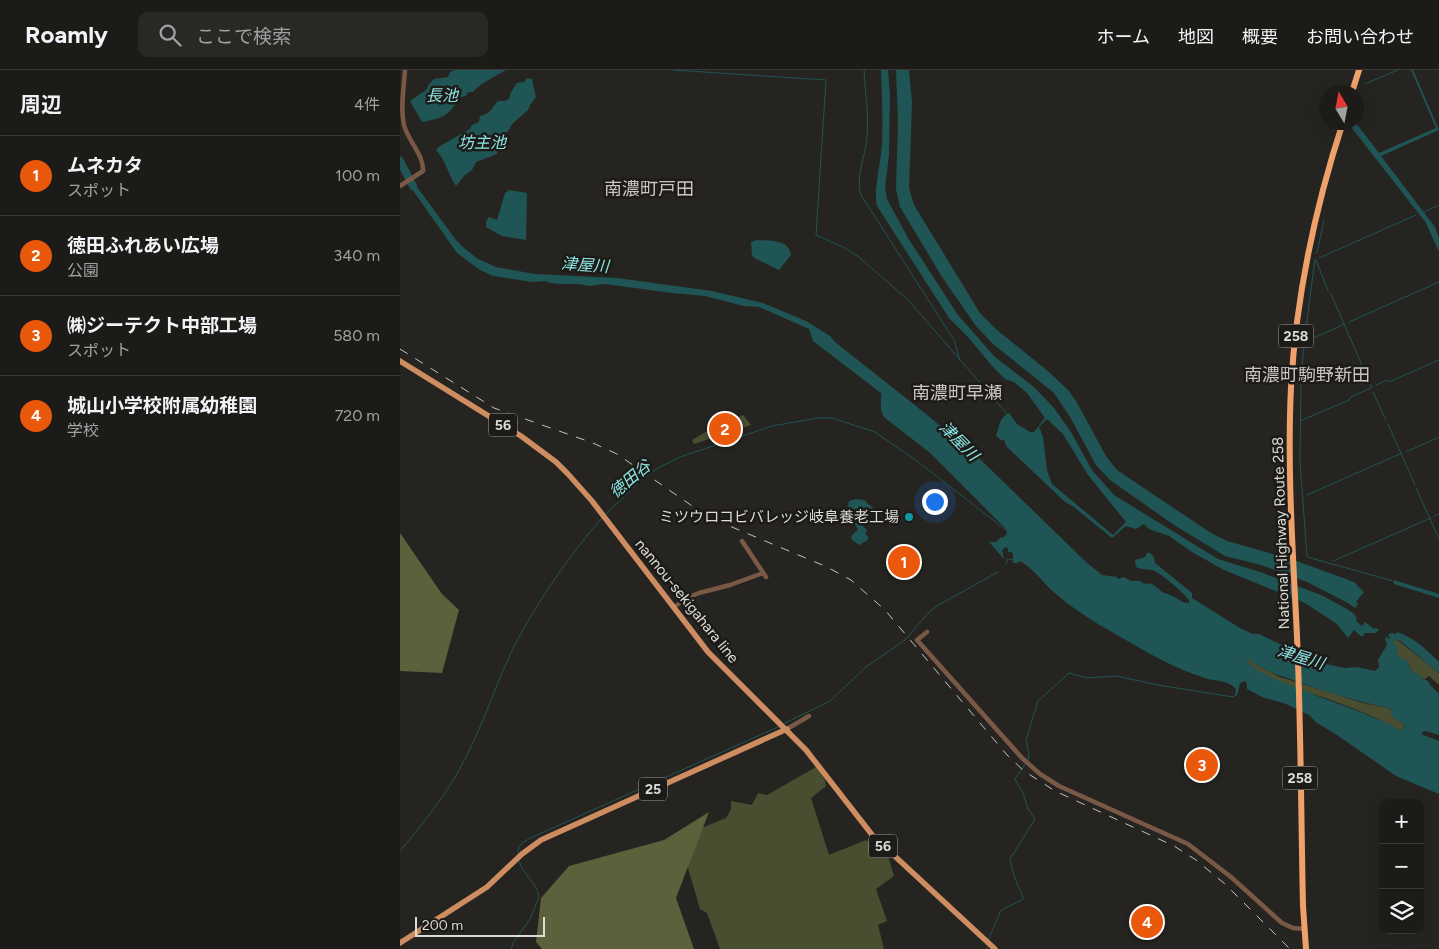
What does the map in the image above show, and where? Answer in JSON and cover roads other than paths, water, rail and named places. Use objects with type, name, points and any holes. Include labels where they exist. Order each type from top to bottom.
[{"type":"highway","points":[[1354,85],[1359,70]]},
{"type":"highway","name":"National Highway Route 258","points":[[1306,949],[1303,906],[1297,635],[1294,608],[1290,465],[1291,397],[1297,326],[1311,234],[1340,130]]},
{"type":"main road","name":"nannou-sekigahara line","points":[[400,361],[521,436],[556,462],[594,503],[708,652],[806,750],[873,836],[995,949]]},
{"type":"main road","name":"25","points":[[400,944],[486,888],[519,856],[541,840],[787,729]]},
{"type":"street","points":[[400,186],[423,171],[423,165],[408,136],[404,123],[405,70]]},
{"type":"street","points":[[674,607],[698,593],[765,575],[742,541]]},
{"type":"street","points":[[927,632],[917,640],[1024,760],[1044,778],[1064,789],[1188,844],[1232,877],[1282,923],[1293,928],[1305,929]]},
{"type":"street","points":[[787,729],[809,716]]},
{"type":"water","name":"長池","points":[[455,70],[506,70],[484,82],[473,92],[468,92],[466,96],[460,97],[453,108],[445,115],[422,122],[410,101],[426,90],[434,79],[448,77],[450,72]]},
{"type":"water","points":[[881,70],[888,70],[890,96],[889,155],[885,188],[887,199],[908,238],[958,315],[995,357],[1034,387],[1054,408],[1071,432],[1092,470],[1114,495],[1218,559],[1260,572],[1321,595],[1354,614],[1357,619],[1356,621],[1362,626],[1365,622],[1374,629],[1379,630],[1376,633],[1365,633],[1362,637],[1354,630],[1348,638],[1337,624],[1305,603],[1224,570],[1192,552],[1169,536],[1149,529],[1144,524],[1136,529],[1126,526],[1112,538],[1074,507],[1065,502],[1007,447],[1004,440],[996,436],[1001,420],[1009,413],[1017,424],[1030,432],[1034,432],[1045,418],[1027,393],[1014,382],[1005,379],[949,318],[877,206],[877,186],[882,144]],"holes":[[[1047,419],[1063,434],[1088,475],[1126,522],[1113,535],[1052,484],[1047,470],[1043,437],[1039,427]]]},
{"type":"water","points":[[896,70],[909,70],[912,102],[909,188],[914,205],[980,313],[997,330],[1049,372],[1069,391],[1106,456],[1117,470],[1211,533],[1227,541],[1291,559],[1354,582],[1364,592],[1356,602],[1358,604],[1355,608],[1307,582],[1261,565],[1225,556],[1174,525],[1110,480],[1096,465],[1070,417],[1054,393],[993,344],[976,326],[942,277],[900,207],[896,189],[898,121]]},
{"type":"water","points":[[1411,70],[1413,70],[1439,130],[1381,156],[1435,227],[1439,238],[1439,252],[1426,223],[1353,130],[1361,130],[1379,153],[1436,128]]},
{"type":"water","name":"坊主池","points":[[527,78],[532,79],[536,97],[528,110],[503,135],[505,141],[499,143],[497,154],[476,162],[472,170],[456,186],[436,150],[479,122],[480,116],[489,112],[498,101],[509,99],[517,83],[524,82]]},
{"type":"water","points":[[412,180],[464,248],[478,259],[496,267],[535,274],[617,278],[712,291],[763,303],[806,321],[830,336],[981,460],[1086,562],[1102,575],[1117,577],[1118,579],[1124,577],[1131,581],[1152,584],[1163,592],[1189,603],[1189,600],[1183,593],[1160,574],[1152,570],[1136,567],[1135,560],[1145,557],[1147,553],[1150,553],[1154,557],[1155,563],[1192,593],[1192,598],[1240,628],[1253,634],[1259,634],[1317,662],[1345,668],[1357,667],[1375,671],[1379,667],[1378,660],[1387,645],[1386,637],[1391,639],[1388,635],[1390,633],[1396,634],[1397,632],[1409,637],[1425,648],[1439,662],[1439,673],[1400,641],[1396,639],[1394,641],[1394,644],[1398,647],[1397,656],[1407,661],[1412,672],[1422,676],[1421,678],[1428,681],[1439,694],[1439,735],[1425,731],[1421,733],[1439,741],[1439,794],[1396,776],[1317,723],[1309,715],[1286,704],[1262,697],[1247,689],[1245,681],[1240,683],[1237,696],[1235,695],[1236,689],[1230,684],[1195,675],[1147,652],[1075,609],[1023,563],[1018,561],[1018,563],[1013,563],[1013,554],[1010,551],[1008,553],[1006,547],[1002,550],[1004,559],[989,542],[996,542],[1001,537],[1003,538],[1007,534],[1006,529],[929,452],[885,418],[881,409],[881,393],[813,341],[809,329],[759,307],[744,306],[705,296],[605,284],[589,286],[550,283],[546,281],[532,282],[493,276],[480,270],[457,253],[407,182]],"holes":[[[1248,659],[1261,668],[1275,674],[1325,691],[1389,708],[1391,709],[1392,717],[1404,724],[1405,727],[1401,731],[1388,723],[1260,672],[1252,667],[1246,660]]]},
{"type":"water","points":[[509,190],[527,193],[526,240],[502,236],[486,227],[486,221],[489,217],[497,220],[505,193]]},
{"type":"water","points":[[757,240],[783,243],[787,246],[791,255],[779,270],[752,256],[751,242]]},
{"type":"water","points":[[856,499],[864,500],[874,509],[864,517],[861,524],[867,530],[865,534],[868,536],[868,540],[859,545],[851,539],[852,535],[858,530],[847,509],[849,501]]},
{"type":"water","points":[[1394,580],[1439,594],[1439,598],[1394,584]]},
{"type":"waterway","points":[[673,70],[826,80],[816,235],[843,247],[859,257],[909,301],[1008,415]]},
{"type":"waterway","points":[[864,70],[867,129],[859,181],[861,195],[954,340],[960,360]]},
{"type":"waterway","points":[[1365,84],[1398,70]]},
{"type":"waterway","name":"津屋川","points":[[400,161],[413,186]]},
{"type":"waterway","points":[[1424,212],[1439,205]]},
{"type":"waterway","points":[[1319,258],[1416,215]]},
{"type":"waterway","points":[[1317,253],[1324,220]]},
{"type":"waterway","points":[[1301,380],[1315,259]]},
{"type":"waterway","points":[[1316,260],[1328,291]]},
{"type":"waterway","points":[[1349,322],[1439,282]]},
{"type":"waterway","points":[[1331,294],[1358,356]]},
{"type":"waterway","points":[[1304,342],[1345,324]]},
{"type":"waterway","points":[[1359,358],[1371,387]]},
{"type":"waterway","points":[[1376,385],[1387,380],[1389,382],[1439,360]]},
{"type":"waterway","points":[[1301,384],[1300,461],[1307,557],[1393,581]]},
{"type":"waterway","points":[[1300,421],[1349,400],[1351,397],[1373,387]]},
{"type":"waterway","points":[[1373,392],[1386,420]]},
{"type":"waterway","name":"徳田谷","points":[[605,515],[640,481],[658,468],[680,457],[772,426],[818,418],[832,418],[875,432],[917,461],[1006,530]]},
{"type":"waterway","points":[[1388,424],[1415,485]]},
{"type":"waterway","points":[[1406,452],[1439,437]]},
{"type":"waterway","points":[[1307,495],[1402,453]]},
{"type":"waterway","points":[[1416,488],[1439,539]]},
{"type":"waterway","points":[[1434,516],[1439,514]]},
{"type":"waterway","name":"徳田谷","points":[[400,851],[431,813],[466,758],[509,657],[539,602],[563,567],[602,518]]},
{"type":"waterway","points":[[1333,561],[1431,518]]},
{"type":"waterway","points":[[1006,564],[1008,559],[1014,560]]},
{"type":"waterway","points":[[783,724],[830,701],[866,667],[905,640],[928,613],[937,606],[998,572]]},
{"type":"waterway","points":[[989,938],[1001,910],[1022,900],[1023,897],[1014,876],[1010,859],[1035,819],[1028,809],[1023,793],[1015,779],[1028,760],[1026,740],[1038,701],[1069,673],[1087,678],[1116,676],[1233,697],[1236,694]]},
{"type":"waterway","points":[[518,854],[521,844],[537,835],[780,726]]},
{"type":"waterway","points":[[511,949],[513,943],[530,919],[539,897],[537,889],[519,861]]},
{"type":"railway","points":[[400,349],[494,408],[593,443],[617,454],[698,510],[720,522],[827,567],[851,580],[885,610],[1007,755],[1024,771],[1055,791],[1174,846],[1196,860],[1225,884],[1290,949]]},
{"type":"place","name":"徳田ふれあい広場","points":[[725,429]]},
{"type":"place","name":"ミツウロコビバレッジ岐阜養老工場","points":[[909,517]]},
{"type":"place","name":"ムネカタ","points":[[904,562]]},
{"type":"place","name":"㈱ジーテクト中部工場","points":[[1202,765]]},
{"type":"place","name":"城山小学校附属幼稚園","points":[[1147,922]]},
{"type":"district","name":"南濃町戸田","points":[[649,189]]},
{"type":"district","name":"南濃町駒野新田","points":[[1307,375]]},
{"type":"district","name":"南濃町早瀬","points":[[957,393]]}]
